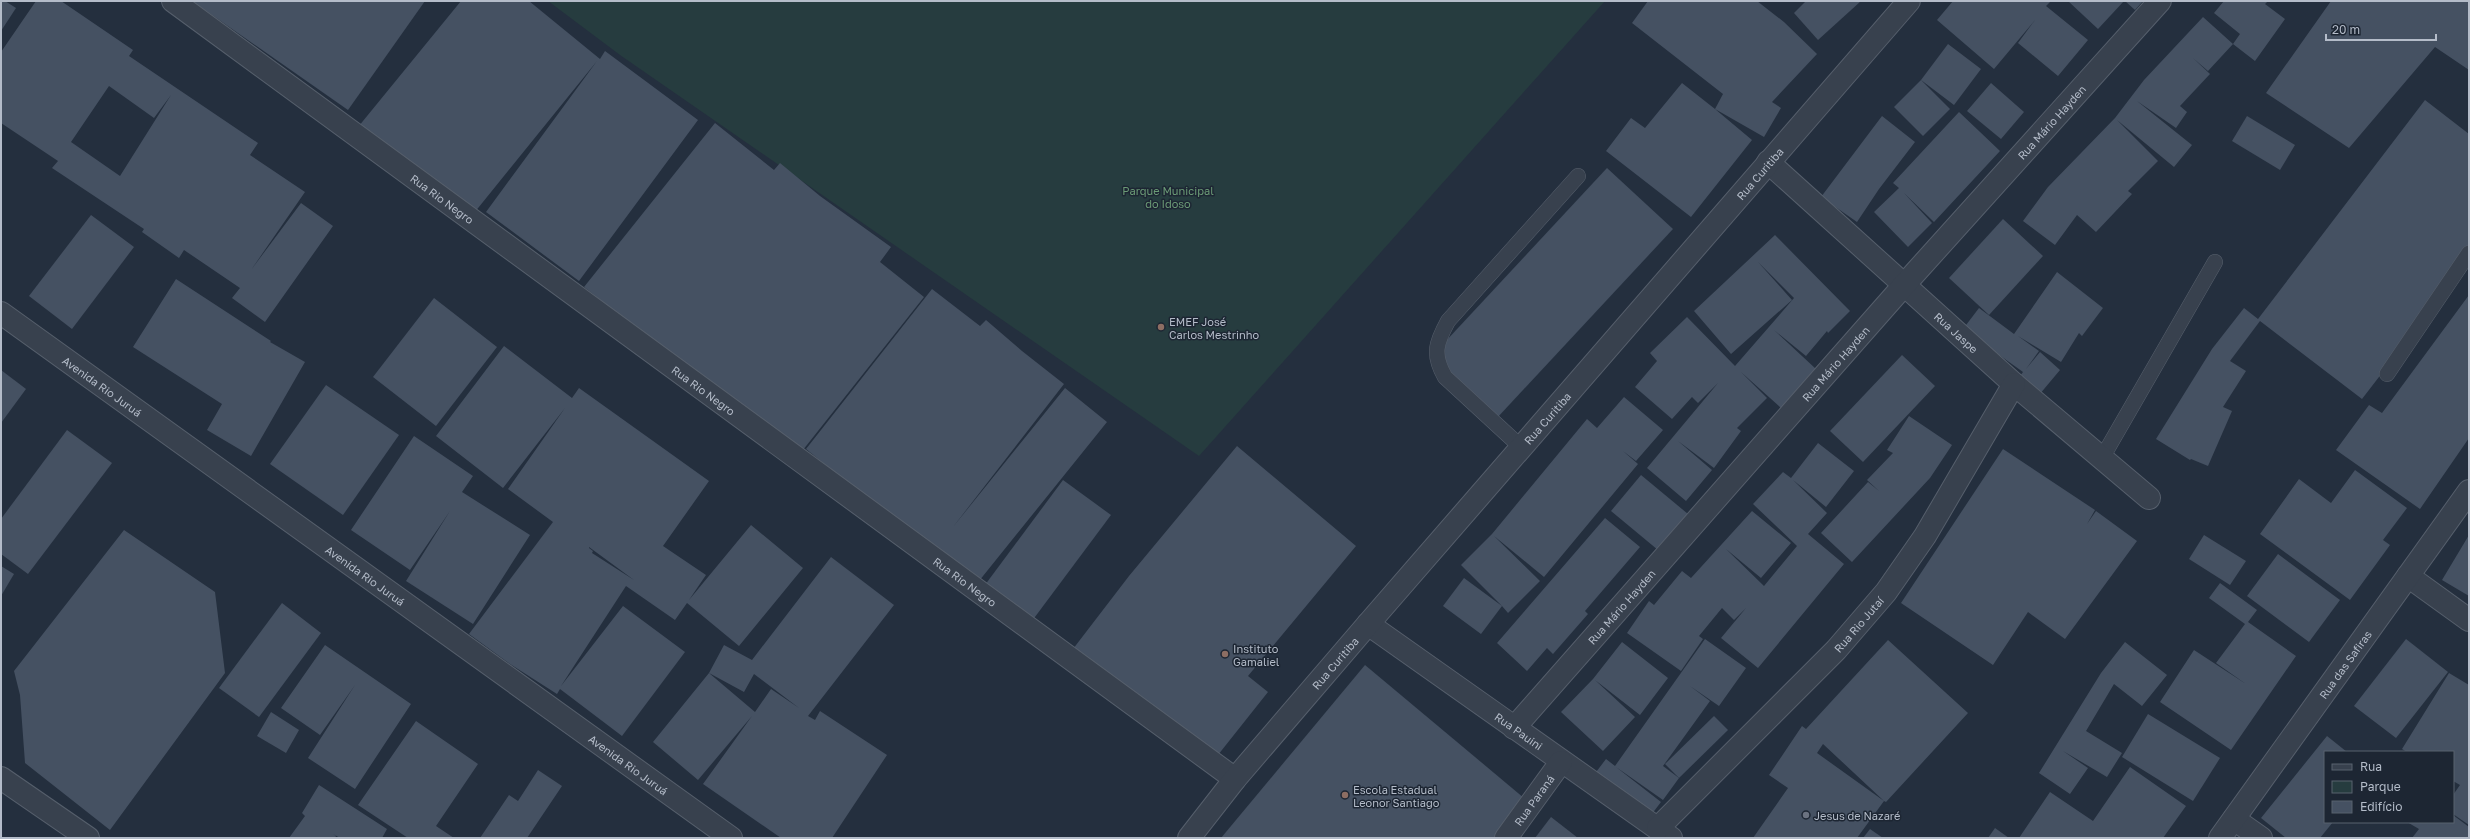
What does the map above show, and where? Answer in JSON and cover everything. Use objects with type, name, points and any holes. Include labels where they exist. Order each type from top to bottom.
[{"type":"street","name":"Rua Rio Negro","points":[[174,1],[1235,779]]},
{"type":"street","name":"Rua Curitiba","points":[[1189,838],[1235,779],[1368,624],[1909,1]]},
{"type":"street","name":"Rua Mário Hayden","points":[[1514,728],[1905,284],[2160,1]]},
{"type":"street","name":"Rua Jaspe","points":[[1768,162],[1905,284],[2014,384],[2149,498]]},
{"type":"street","name":"Avenida Rio Juruá","points":[[1,313],[730,838]]},
{"type":"street","name":"Rua Rio Jutaí","points":[[1665,833],[1836,650],[1886,592],[1925,536],[2014,384]]},
{"type":"street","name":"Rua das Safiras","points":[[2220,838],[2469,491]]},
{"type":"street","points":[[2408,576],[2469,620]]},
{"type":"street","name":"Rua Pauini","points":[[1368,624],[1561,762],[1665,833]]},
{"type":"street","name":"Rua Paraná","points":[[1506,838],[1561,762]]},
{"type":"street","points":[[1,778],[88,838]]},
{"type":"street","points":[[2234,819],[2261,838]]},
{"type":"lane","points":[[1521,447],[1445,377],[1439,366],[1436,351],[1440,336],[1448,321],[1578,176]]},
{"type":"lane","points":[[2387,374],[2469,253]]},
{"type":"lane","points":[[2102,458],[2215,262]]},
{"type":"green space","name":"Parque Municipal do Idoso","points":[[548,1],[1605,1],[1199,456],[620,55]]},
{"type":"building","points":[[1,1],[5,1],[16,8],[1,31]]},
{"type":"building","points":[[36,1],[61,1],[133,50],[129,56],[258,143],[250,155],[305,192],[251,270],[301,203],[333,226],[265,322],[232,298],[240,288],[184,250],[179,258],[142,232],[144,229],[52,168],[58,161],[1,123],[1,52]],"holes":[[[109,86],[154,118],[171,95],[120,176],[71,142]]]},
{"type":"building","points":[[192,1],[425,1],[348,110]]},
{"type":"building","points":[[461,1],[529,1],[600,59],[605,51],[698,120],[579,281],[486,212],[597,61],[466,223],[354,132]]},
{"type":"building","points":[[1648,1],[1757,1],[1784,22],[1817,54],[1772,102],[1781,108],[1764,137],[1715,109],[1723,94],[1632,23]]},
{"type":"building","points":[[1806,1],[1861,1],[1818,40],[1794,13]]},
{"type":"building","points":[[1953,1],[2051,1],[2046,6],[2088,40],[2058,76],[2018,43],[2035,20],[1994,69],[1937,20]]},
{"type":"building","points":[[2068,1],[2124,1],[2098,29]]},
{"type":"building","points":[[2125,1],[2143,1],[2135,10]]},
{"type":"building","points":[[2224,1],[2268,1],[2265,4],[2285,19],[2255,61],[2233,44],[2240,34],[2214,13]]},
{"type":"building","points":[[2331,1],[2469,1],[2469,70],[2435,47],[2349,148],[2266,93]]},
{"type":"building","points":[[2203,17],[2233,44],[2208,71],[2193,58],[2210,74],[2180,106],[2187,112],[2176,128],[2137,101],[2192,145],[2174,167],[2117,120],[2158,161],[2128,191],[2132,194],[2096,232],[2077,215],[2055,245],[2023,221],[2048,187],[2115,118],[2144,80]]},
{"type":"building","points":[[1948,44],[1981,69],[1954,105],[1921,80]]},
{"type":"building","points":[[1921,80],[1950,109],[1923,136],[1894,107]]},
{"type":"building","points":[[1682,83],[1752,140],[1691,217],[1606,151],[1631,118],[1645,128]]},
{"type":"building","points":[[1991,83],[2024,112],[2001,139],[1967,111]]},
{"type":"building","points":[[2425,100],[2469,134],[2469,260],[2362,399],[2260,321],[2230,361],[2246,371],[2223,407],[2232,411],[2208,466],[2191,459],[2190,460],[2156,439],[2212,349],[2244,308],[2258,319]]},
{"type":"building","points":[[1959,112],[2000,151],[1934,222],[1904,193],[1932,223],[1908,247],[1874,212],[1899,188],[1893,183]]},
{"type":"building","points":[[1882,116],[1915,142],[1879,189],[1857,222],[1821,197]]},
{"type":"building","points":[[2247,116],[2295,145],[2280,170],[2232,141]]},
{"type":"building","points":[[715,123],[774,170],[780,163],[820,196],[891,247],[880,262],[924,297],[799,455],[584,287]]},
{"type":"building","points":[[1607,168],[1673,229],[1497,418],[1431,357]]},
{"type":"building","points":[[91,215],[134,247],[72,329],[29,296]]},
{"type":"building","points":[[2003,219],[2043,256],[1989,315],[1949,278]]},
{"type":"building","points":[[1775,235],[1850,311],[1828,333],[1827,331],[1806,356],[1774,330],[1816,369],[1781,408],[1741,372],[1767,398],[1737,428],[1741,431],[1714,468],[1678,441],[1712,470],[1686,501],[1647,468],[1718,383],[1698,403],[1692,397],[1672,419],[1635,387],[1657,361],[1650,353],[1687,317],[1735,366],[1794,298],[1758,262],[1792,300],[1731,354],[1694,311]]},
{"type":"building","points":[[2057,272],[2103,308],[2082,336],[2079,333],[2061,362],[2018,336],[2039,351],[2026,369],[2040,352],[2060,370],[2034,401],[2014,384],[2023,372],[1963,329],[1979,308],[2014,334]]},
{"type":"building","points":[[176,279],[271,341],[270,342],[305,362],[251,456],[207,430],[222,404],[133,347]]},
{"type":"building","points":[[932,289],[980,326],[986,320],[1064,384],[953,527],[1065,388],[1107,422],[975,586],[806,449]]},
{"type":"building","points":[[2469,295],[2469,438],[2420,509],[2336,450],[2369,405],[2382,413]]},
{"type":"building","points":[[434,298],[497,347],[436,426],[373,377]]},
{"type":"building","points":[[504,346],[572,398],[579,388],[709,481],[663,546],[706,575],[689,600],[751,525],[803,568],[739,646],[687,603],[675,620],[626,586],[561,686],[623,606],[685,652],[622,736],[560,689],[557,694],[510,664],[469,634],[553,522],[508,489],[565,408],[503,488],[436,436]],"holes":[[[589,547],[634,580],[592,553],[593,551]]]},
{"type":"building","points":[[1902,355],[1935,386],[1863,462],[1830,431]]},
{"type":"building","points":[[1,370],[26,389],[1,423]]},
{"type":"building","points":[[326,385],[399,435],[343,515],[270,464]]},
{"type":"building","points":[[1624,397],[1663,430],[1636,461],[1623,451],[1638,464],[1544,577],[1494,536],[1540,581],[1508,613],[1461,565],[1492,534],[1587,419],[1597,428]]},
{"type":"building","points":[[1909,416],[1952,445],[1930,478],[1852,562],[1821,533],[1868,482],[1879,491],[1867,480],[1893,453],[1887,450]]},
{"type":"building","points":[[67,430],[112,463],[28,574],[1,554],[1,519]]},
{"type":"building","points":[[414,436],[473,476],[462,492],[530,535],[473,624],[406,581],[450,511],[410,570],[351,530]]},
{"type":"building","points":[[1818,443],[1854,471],[1826,507],[1793,480],[1827,513],[1808,534],[1844,564],[1758,668],[1721,638],[1746,608],[1734,620],[1722,608],[1699,636],[1703,639],[1681,671],[1627,633],[1649,601],[1654,605],[1682,571],[1691,578],[1752,511],[1791,543],[1761,578],[1726,549],[1764,586],[1797,546],[1753,504],[1783,472],[1791,478]]},
{"type":"building","points":[[1237,446],[1356,546],[1248,676],[1268,692],[1214,760],[1073,649],[1129,576]]},
{"type":"building","points":[[2003,449],[2095,510],[2087,524],[2096,511],[2137,541],[2065,639],[2028,612],[1993,665],[1901,603]]},
{"type":"building","points":[[2355,470],[2407,508],[2383,540],[2390,545],[2350,600],[2260,534],[2299,479],[2331,503]]},
{"type":"building","points":[[1641,475],[1688,514],[1658,550],[1611,511]]},
{"type":"building","points":[[1063,480],[1111,515],[1026,629],[979,593]]},
{"type":"building","points":[[1605,518],[1640,547],[1585,611],[1588,614],[1553,654],[1547,648],[1527,671],[1497,643]]},
{"type":"building","points":[[124,530],[215,592],[225,673],[110,830],[25,763],[20,695],[14,671]]},
{"type":"building","points":[[2204,535],[2246,561],[2230,585],[2189,559]]},
{"type":"building","points":[[2469,535],[2469,596],[2442,580]]},
{"type":"building","points":[[2278,554],[2340,600],[2309,642],[2247,596]]},
{"type":"building","points":[[831,557],[894,605],[808,716],[815,720],[820,711],[887,755],[832,838],[781,838],[703,784],[752,716],[698,780],[653,742],[709,673],[724,645],[752,660]],"holes":[[[709,673],[744,692],[754,674],[799,708],[771,689],[755,712]]]},
{"type":"building","points":[[1,566],[14,574],[1,596]]},
{"type":"building","points":[[1464,578],[1502,606],[1481,634],[1443,606]]},
{"type":"building","points":[[2220,583],[2257,610],[2248,622],[2296,656],[2231,750],[2160,702],[2194,650],[2246,684],[2216,663],[2245,624],[2209,598]]},
{"type":"building","points":[[282,603],[321,633],[259,717],[219,688]]},
{"type":"building","points":[[1705,639],[1746,668],[1719,706],[1690,686],[1710,701],[1663,766],[1679,778],[1663,800],[1616,767],[1661,802],[1645,823],[1590,780],[1606,759],[1615,766]]},
{"type":"building","points":[[2406,639],[2448,672],[2396,738],[2354,706]]},
{"type":"building","points":[[1888,640],[1968,713],[1886,802],[1884,801],[1857,838],[1753,838],[1788,788],[1769,775],[1802,726],[1806,729]],"holes":[[[1823,744],[1884,801],[1817,753]]]},
{"type":"building","points":[[1622,642],[1668,678],[1640,715],[1595,680],[1635,717],[1603,751],[1561,712],[1593,679]]},
{"type":"building","points":[[2125,642],[2167,675],[2142,706],[2114,684],[2086,731],[2122,753],[2107,777],[2063,751],[2088,768],[2070,794],[2039,773],[2101,673]]},
{"type":"building","points":[[325,645],[411,704],[355,789],[308,758],[355,685],[320,735],[281,708]]},
{"type":"building","points":[[1365,665],[1530,803],[1501,838],[1221,838]]},
{"type":"building","points":[[2449,673],[2469,685],[2469,825],[2454,815],[2454,794],[2460,785],[2454,782],[2454,751],[2405,751],[2402,749]]},
{"type":"building","points":[[271,712],[299,730],[286,753],[257,736]]},
{"type":"building","points":[[2148,714],[2220,758],[2193,801],[2122,757]]},
{"type":"building","points":[[1714,716],[1728,730],[1679,778],[1665,764]]},
{"type":"building","points":[[416,721],[478,764],[436,826],[454,838],[408,838],[358,805]]},
{"type":"building","points":[[2327,736],[2346,751],[2324,751],[2324,823],[2332,823],[2320,838],[2286,838],[2261,818]]},
{"type":"building","points":[[2130,767],[2186,806],[2163,838],[2019,838],[2050,792],[2093,821]]},
{"type":"building","points":[[538,770],[562,786],[527,838],[480,838],[509,795],[518,801]]},
{"type":"building","points":[[319,785],[387,829],[382,838],[340,838],[333,834],[336,836],[335,838],[289,838],[305,816],[302,813]]},
{"type":"building","points":[[2454,816],[2469,827],[2469,838],[2412,838],[2419,829],[2409,823],[2454,823]]},
{"type":"building","points":[[1551,817],[1578,838],[1535,838]]},
{"type":"building","points":[[1995,828],[2009,838],[1988,838]]},
{"type":"building","points":[[1870,829],[1883,838],[1863,838]]},
{"type":"place","name":"EMEF José Carlos Mestrinho","points":[[1161,327]]},
{"type":"place","name":"Instituto Gamaliel","points":[[1225,654]]},
{"type":"place","name":"Escola Estadual Leonor Santiago","points":[[1345,795]]},
{"type":"place","name":"Jesus de Nazaré","points":[[1806,815]]}]
